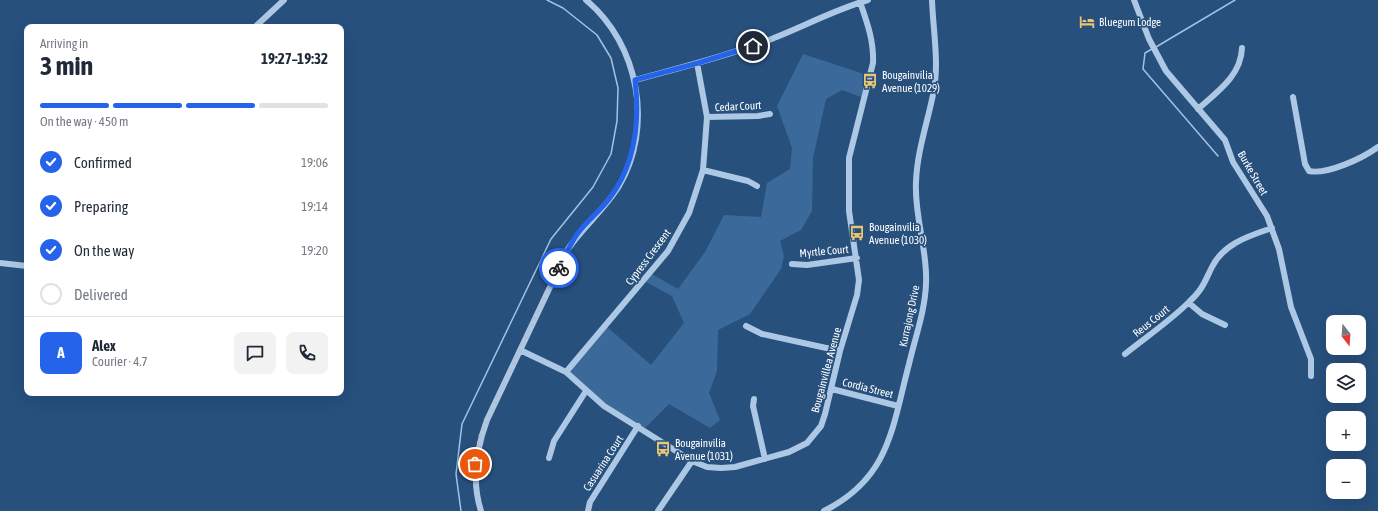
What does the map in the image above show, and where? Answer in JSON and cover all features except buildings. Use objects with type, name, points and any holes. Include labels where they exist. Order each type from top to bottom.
[{"type":"street","points":[[258,24],[284,0]]},
{"type":"street","points":[[481,511],[475,478],[479,442],[487,420],[568,249],[579,232],[619,186],[633,152],[638,118],[635,80],[622,47],[611,28],[586,0]]},
{"type":"street","points":[[635,80],[698,63],[766,41],[868,0]]},
{"type":"street","name":"Kurrajong Drive","points":[[824,511],[844,500],[856,490],[877,466],[885,452],[893,430],[925,301],[926,284],[916,183],[919,153],[934,88],[935,68],[932,0]]},
{"type":"street","name":"Burke Street","points":[[1134,0],[1155,54],[1177,86],[1225,140],[1233,162],[1272,228],[1284,268],[1291,308],[1311,358],[1311,376]]},
{"type":"street","name":"Bougainvillea Avenue","points":[[520,350],[566,372],[604,406],[692,461],[707,467],[735,467],[789,452],[807,443],[820,426],[832,390],[840,351],[857,296],[859,280],[849,211],[849,158],[873,63],[871,35],[860,2]]},
{"type":"street","points":[[1198,109],[1234,74],[1241,59],[1242,48]]},
{"type":"street","name":"Cypress Crescent","points":[[566,372],[668,251],[689,213],[703,170],[707,117],[698,63]]},
{"type":"street","points":[[1293,97],[1305,164],[1309,171],[1321,172],[1363,157],[1378,147]]},
{"type":"street","name":"Cedar Court","points":[[707,117],[758,116],[770,114]]},
{"type":"street","points":[[703,170],[748,181],[757,186]]},
{"type":"street","name":"Reus Court","points":[[1125,354],[1189,303],[1202,288],[1212,266],[1226,249],[1244,238],[1272,228]]},
{"type":"street","name":"Myrtle Court","points":[[792,264],[807,265],[857,258]]},
{"type":"street","points":[[0,263],[24,266]]},
{"type":"street","points":[[1189,303],[1211,319],[1225,325]]},
{"type":"street","points":[[746,326],[762,334],[840,351]]},
{"type":"street","name":"Cordia Street","points":[[832,390],[898,406]]},
{"type":"street","points":[[549,458],[554,441],[586,391]]},
{"type":"street","points":[[754,399],[753,406],[765,459]]},
{"type":"street","name":"Casuarina Court","points":[[588,511],[590,502],[638,426]]},
{"type":"street","points":[[658,511],[692,461]]},
{"type":"shaded area","points":[[803,54],[870,76],[864,98],[842,90],[826,99],[813,158],[812,211],[801,230],[780,241],[784,256],[781,269],[750,314],[718,330],[717,371],[709,393],[720,420],[710,428],[669,404],[643,430],[604,406],[566,372],[606,326],[651,365],[684,323],[672,296],[644,281],[650,273],[678,289],[705,252],[724,215],[761,217],[767,183],[790,169],[792,148],[777,106]]},
{"type":"waterway","points":[[461,511],[456,474],[462,424],[551,239],[593,187],[611,154],[617,121],[618,88],[611,58],[597,35],[563,8],[547,0]]},
{"type":"waterway","points":[[1156,47],[1235,0]]},
{"type":"waterway","points":[[1152,49],[1145,53],[1143,69],[1218,156]]},
{"type":"way so far","points":[[475,464],[480,437],[487,420],[559,268]]},
{"type":"place","name":"Bluegum Lodge","points":[[1087,22]]},
{"type":"place","name":"Bougainvilia Avenue (1029)","points":[[870,81]]},
{"type":"place","name":"Bougainvilia Avenue (1030)","points":[[857,233]]},
{"type":"place","name":"Bougainvilia Avenue (1031)","points":[[663,449]]},
{"type":"route","points":[[559,268],[568,249],[579,232],[597,214],[619,186],[633,152],[638,118],[635,80],[753,46]]}]
